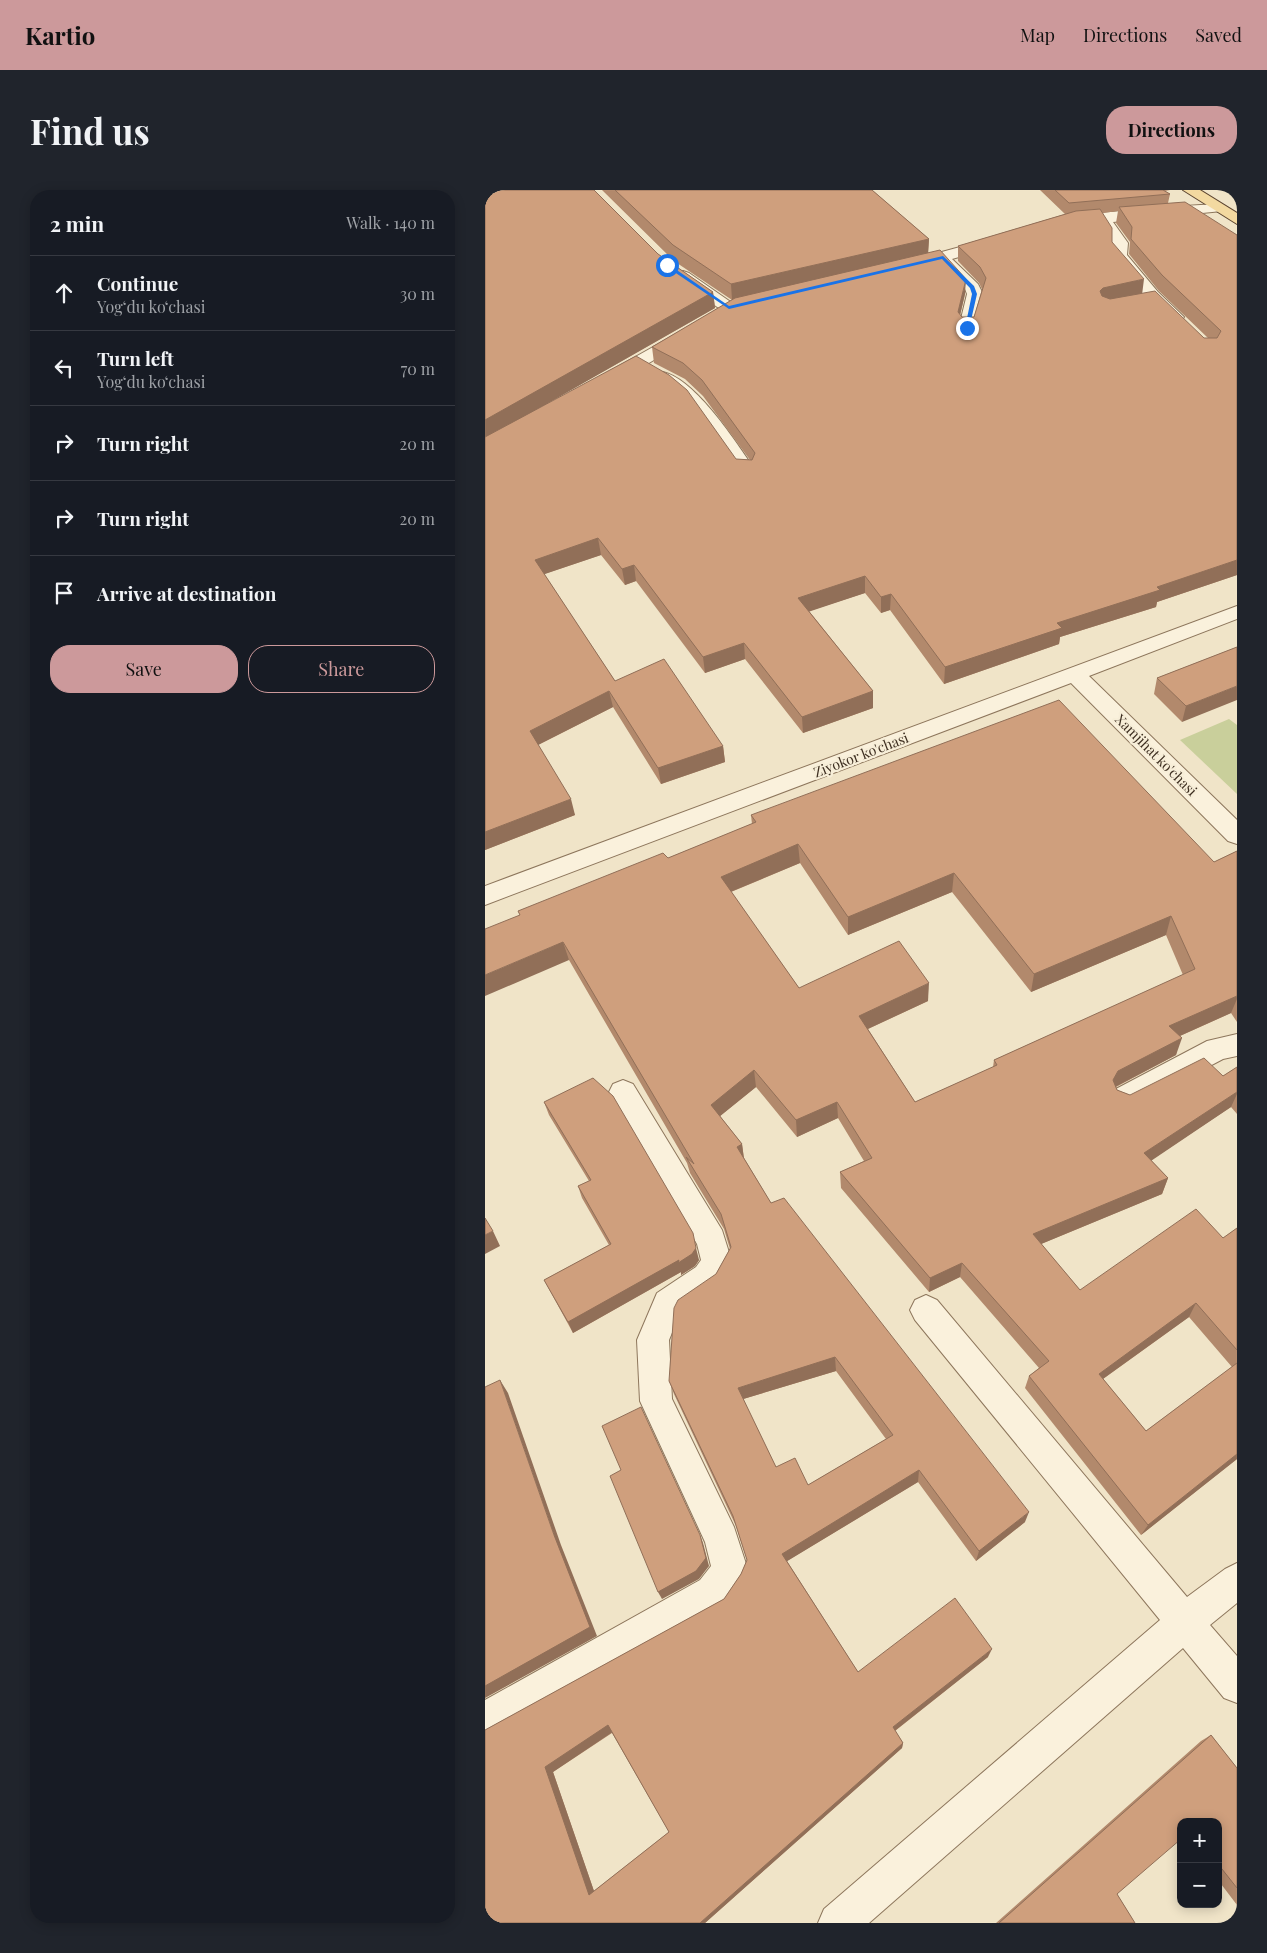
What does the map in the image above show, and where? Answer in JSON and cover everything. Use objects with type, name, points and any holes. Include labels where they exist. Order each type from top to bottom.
[{"type":"main road","points":[[1190,190],[1237,220]]},
{"type":"street","points":[[1055,225],[1073,220],[1217,208]]},
{"type":"street","points":[[1103,217],[1121,243],[1119,256],[1157,299],[1187,328]]},
{"type":"street","points":[[897,268],[943,258],[1008,239]]},
{"type":"street","points":[[943,258],[972,287],[975,294],[967,328]]},
{"type":"street","points":[[667,265],[729,308]]},
{"type":"street","points":[[1140,302],[1157,299]]},
{"type":"street","points":[[712,318],[729,308],[747,303]]},
{"type":"street","points":[[595,387],[695,328]]},
{"type":"street","points":[[638,363],[678,385],[696,401],[746,470]]},
{"type":"street","name":"Ziyokor ko'chasi","points":[[485,896],[1237,612]]},
{"type":"street","name":"Xamjihat ko'chasi","points":[[1075,674],[1237,835]]},
{"type":"street","points":[[1124,1098],[1217,1049],[1237,1045]]},
{"type":"street","points":[[485,1721],[713,1593],[730,1570],[722,1539],[656,1401],[653,1340],[667,1303],[707,1277],[717,1262],[711,1240],[623,1092]]},
{"type":"street","points":[[926,1310],[1237,1685]]},
{"type":"street","points":[[838,1923],[1185,1621],[1237,1581]]},
{"type":"green space","points":[[1229,719],[1237,725],[1237,794],[1180,740]]},
{"type":"building","points":[[485,190],[594,190],[658,254],[713,292],[485,420]]},
{"type":"building","points":[[615,190],[872,190],[929,239],[731,284],[673,245]]},
{"type":"building","points":[[1055,190],[1163,190],[1170,194],[1069,203]]},
{"type":"building","points":[[1185,202],[1237,235],[1237,560],[1157,587],[1160,590],[1057,623],[1062,628],[945,667],[891,594],[881,597],[865,576],[798,598],[873,691],[802,717],[744,643],[703,657],[634,565],[622,569],[598,538],[535,560],[615,681],[664,659],[723,746],[658,768],[609,691],[530,731],[571,799],[485,832],[485,437],[636,356],[669,375],[687,390],[736,459],[752,460],[755,453],[702,380],[683,363],[652,347],[735,298],[940,250],[966,279],[958,312],[962,317],[974,317],[986,278],[980,267],[958,246],[1076,211],[1100,209],[1112,228],[1112,242],[1144,279],[1103,288],[1100,291],[1102,296],[1110,299],[1155,291],[1204,338],[1217,338],[1221,331],[1162,275],[1131,239],[1132,227],[1119,207]]},
{"type":"building","points":[[1237,647],[1237,686],[1186,706],[1157,678]]},
{"type":"building","points":[[1059,700],[1214,862],[1237,851],[1237,996],[1169,1026],[1182,1038],[1118,1071],[1113,1080],[1117,1090],[1130,1095],[1204,1058],[1223,1076],[1237,1067],[1237,1092],[1144,1153],[1168,1178],[1033,1234],[1080,1290],[1196,1209],[1223,1238],[1237,1228],[1237,1350],[1196,1303],[1099,1374],[1146,1431],[1237,1363],[1237,1454],[1148,1525],[1029,1376],[1049,1361],[962,1263],[930,1278],[840,1172],[872,1158],[837,1102],[796,1120],[754,1070],[711,1105],[742,1144],[737,1147],[771,1203],[784,1198],[1029,1512],[979,1551],[919,1470],[782,1554],[858,1672],[955,1598],[992,1649],[893,1727],[903,1743],[700,1923],[485,1923],[485,1730],[724,1599],[741,1574],[747,1560],[733,1516],[669,1381],[674,1308],[678,1300],[716,1274],[731,1247],[721,1214],[686,1157],[694,1164],[563,942],[485,975],[485,929],[520,915],[518,911],[663,853],[668,858],[756,822],[751,815]],"holes":[[[798,844],[848,917],[954,873],[1034,974],[1171,916],[1195,969],[994,1060],[997,1065],[915,1102],[859,1016],[929,983],[899,941],[799,988],[721,877]],[[835,1357],[893,1435],[808,1485],[795,1458],[776,1467],[738,1388]],[[608,1725],[669,1832],[589,1895],[545,1767]]]},
{"type":"building","points":[[593,1078],[613,1096],[693,1233],[696,1248],[692,1254],[678,1263],[679,1260],[568,1322],[544,1280],[611,1244],[578,1186],[591,1180],[544,1102]]},
{"type":"building","points":[[485,1218],[493,1231],[485,1235]]},
{"type":"building","points":[[500,1380],[554,1535],[590,1627],[485,1686],[485,1387]]},
{"type":"building","points":[[641,1407],[700,1535],[706,1558],[696,1571],[658,1592],[610,1476],[621,1470],[602,1426]]},
{"type":"building","points":[[1211,1735],[1237,1768],[1237,1888],[1222,1869],[1222,1818],[1177,1818],[1177,1842],[1117,1894],[1135,1923],[999,1923]]},
{"type":"route","points":[[667,265],[729,308],[943,258],[972,287],[975,294],[967,328]]}]
